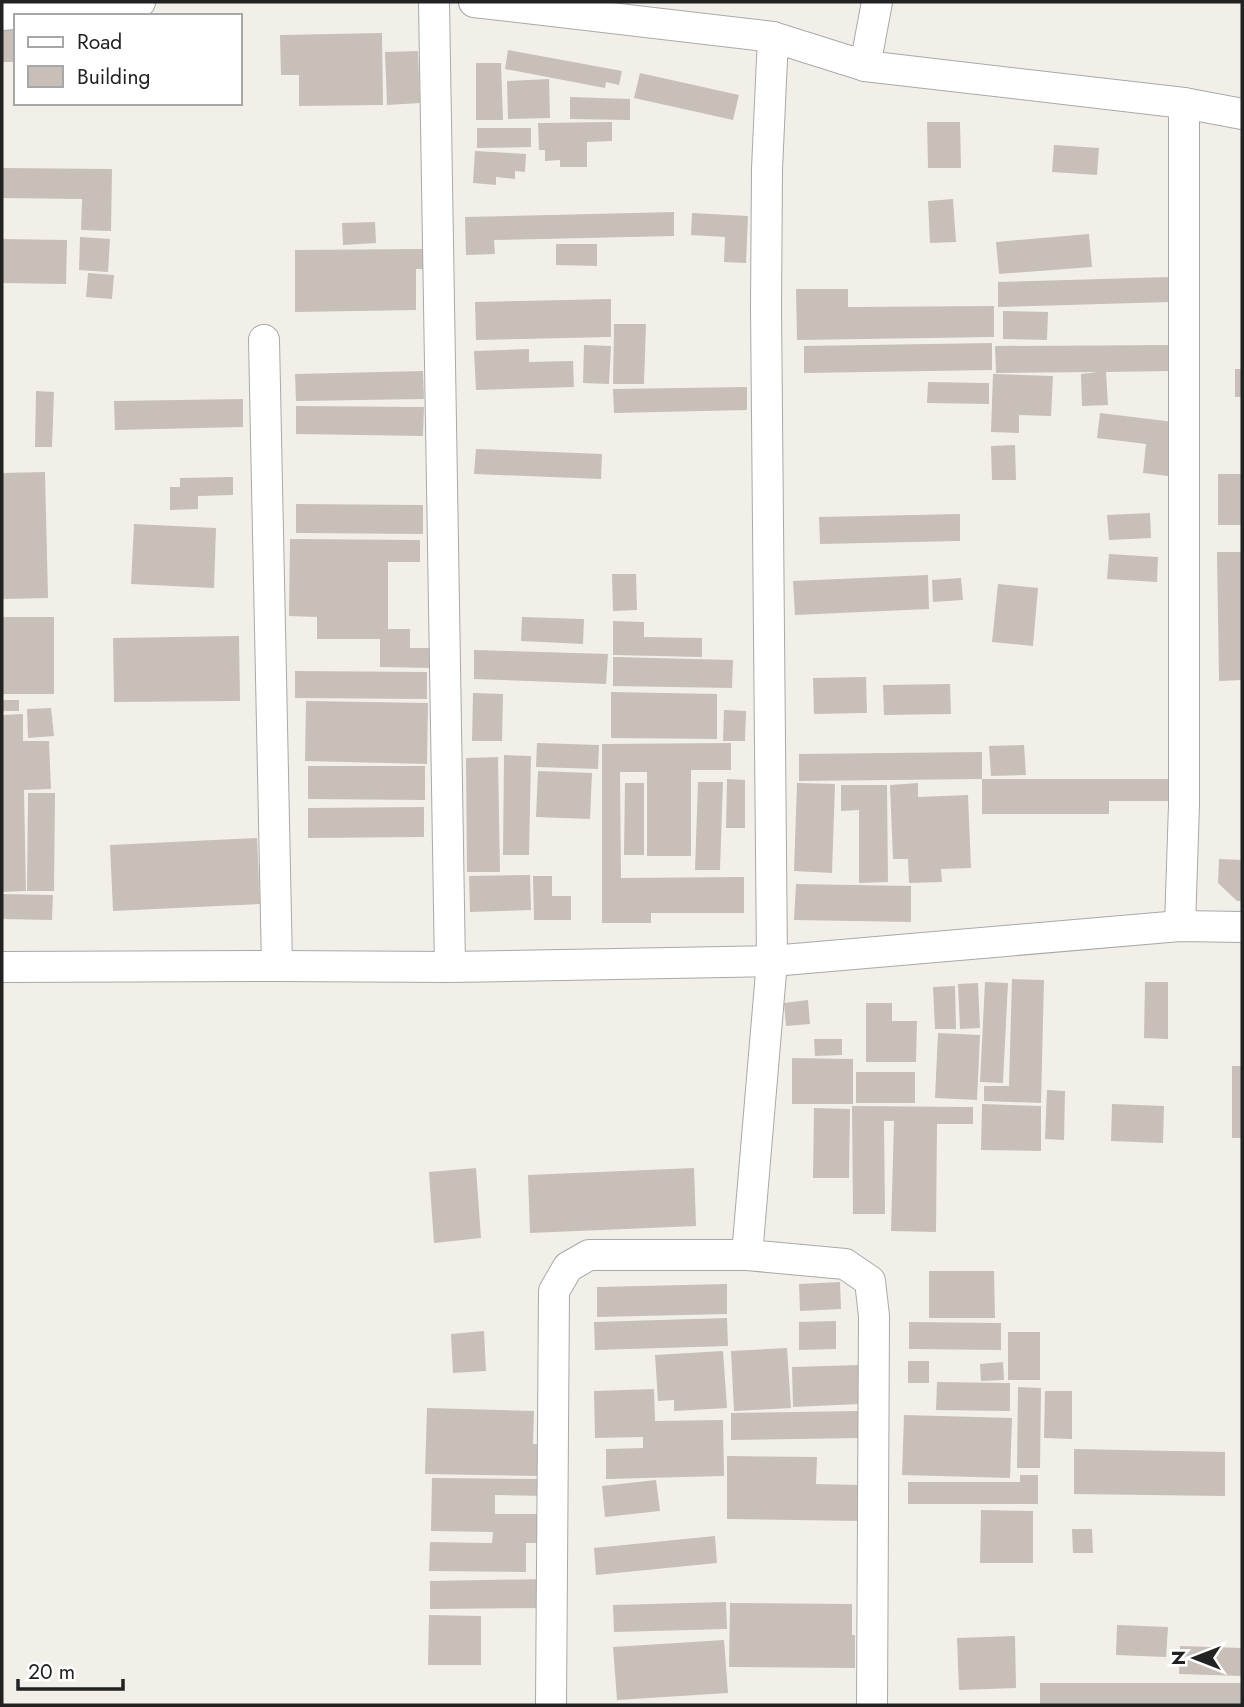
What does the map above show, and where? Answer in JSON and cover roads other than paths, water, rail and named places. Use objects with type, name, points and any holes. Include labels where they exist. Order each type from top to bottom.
[{"type":"street","points":[[2,15],[140,2]]},
{"type":"street","points":[[434,2],[450,967]]},
{"type":"street","points":[[474,2],[773,37],[864,66],[1184,103],[1242,114]]},
{"type":"street","points":[[864,66],[877,2]]},
{"type":"street","points":[[747,1255],[772,961],[766,307],[767,169],[773,37]]},
{"type":"street","points":[[1180,926],[1184,805],[1184,103]]},
{"type":"street","points":[[264,340],[277,966]]},
{"type":"street","points":[[2,967],[450,967],[772,961],[1180,926],[1242,927]]},
{"type":"street","points":[[551,1705],[554,1291],[568,1267],[589,1255],[747,1255],[845,1264],[870,1281],[874,1316],[872,1705]]}]
